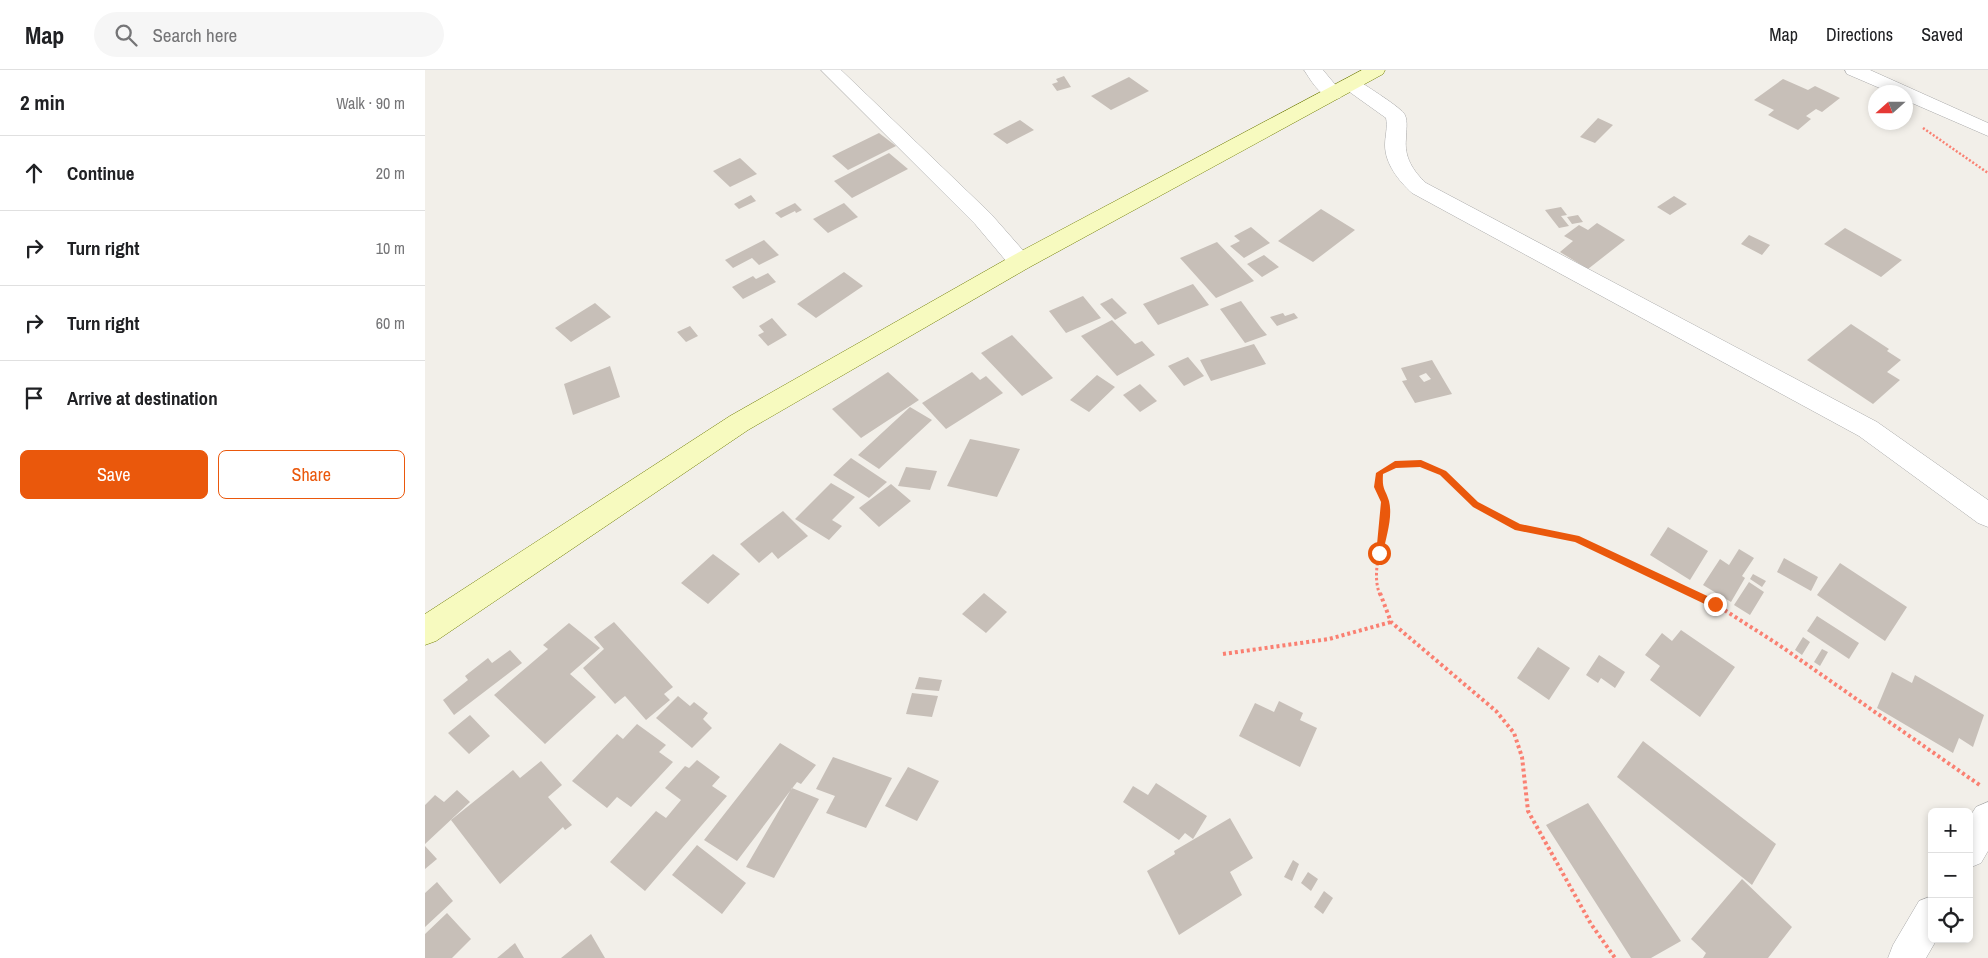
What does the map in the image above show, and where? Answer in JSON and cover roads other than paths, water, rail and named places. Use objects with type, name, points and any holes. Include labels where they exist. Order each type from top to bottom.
[{"type":"main road","points":[[425,632],[739,423],[1019,262],[1376,70]]},
{"type":"street","points":[[830,70],[983,219],[1019,262]]},
{"type":"street","points":[[1313,70],[1342,89],[1395,115],[1398,123],[1395,149],[1403,170],[1419,188],[1868,429],[1988,515]]},
{"type":"street","points":[[1854,70],[1887,85]]},
{"type":"street","points":[[1913,97],[1988,130]]},
{"type":"street","points":[[1973,844],[1988,819]]},
{"type":"street","points":[[1906,958],[1928,921]]}]
